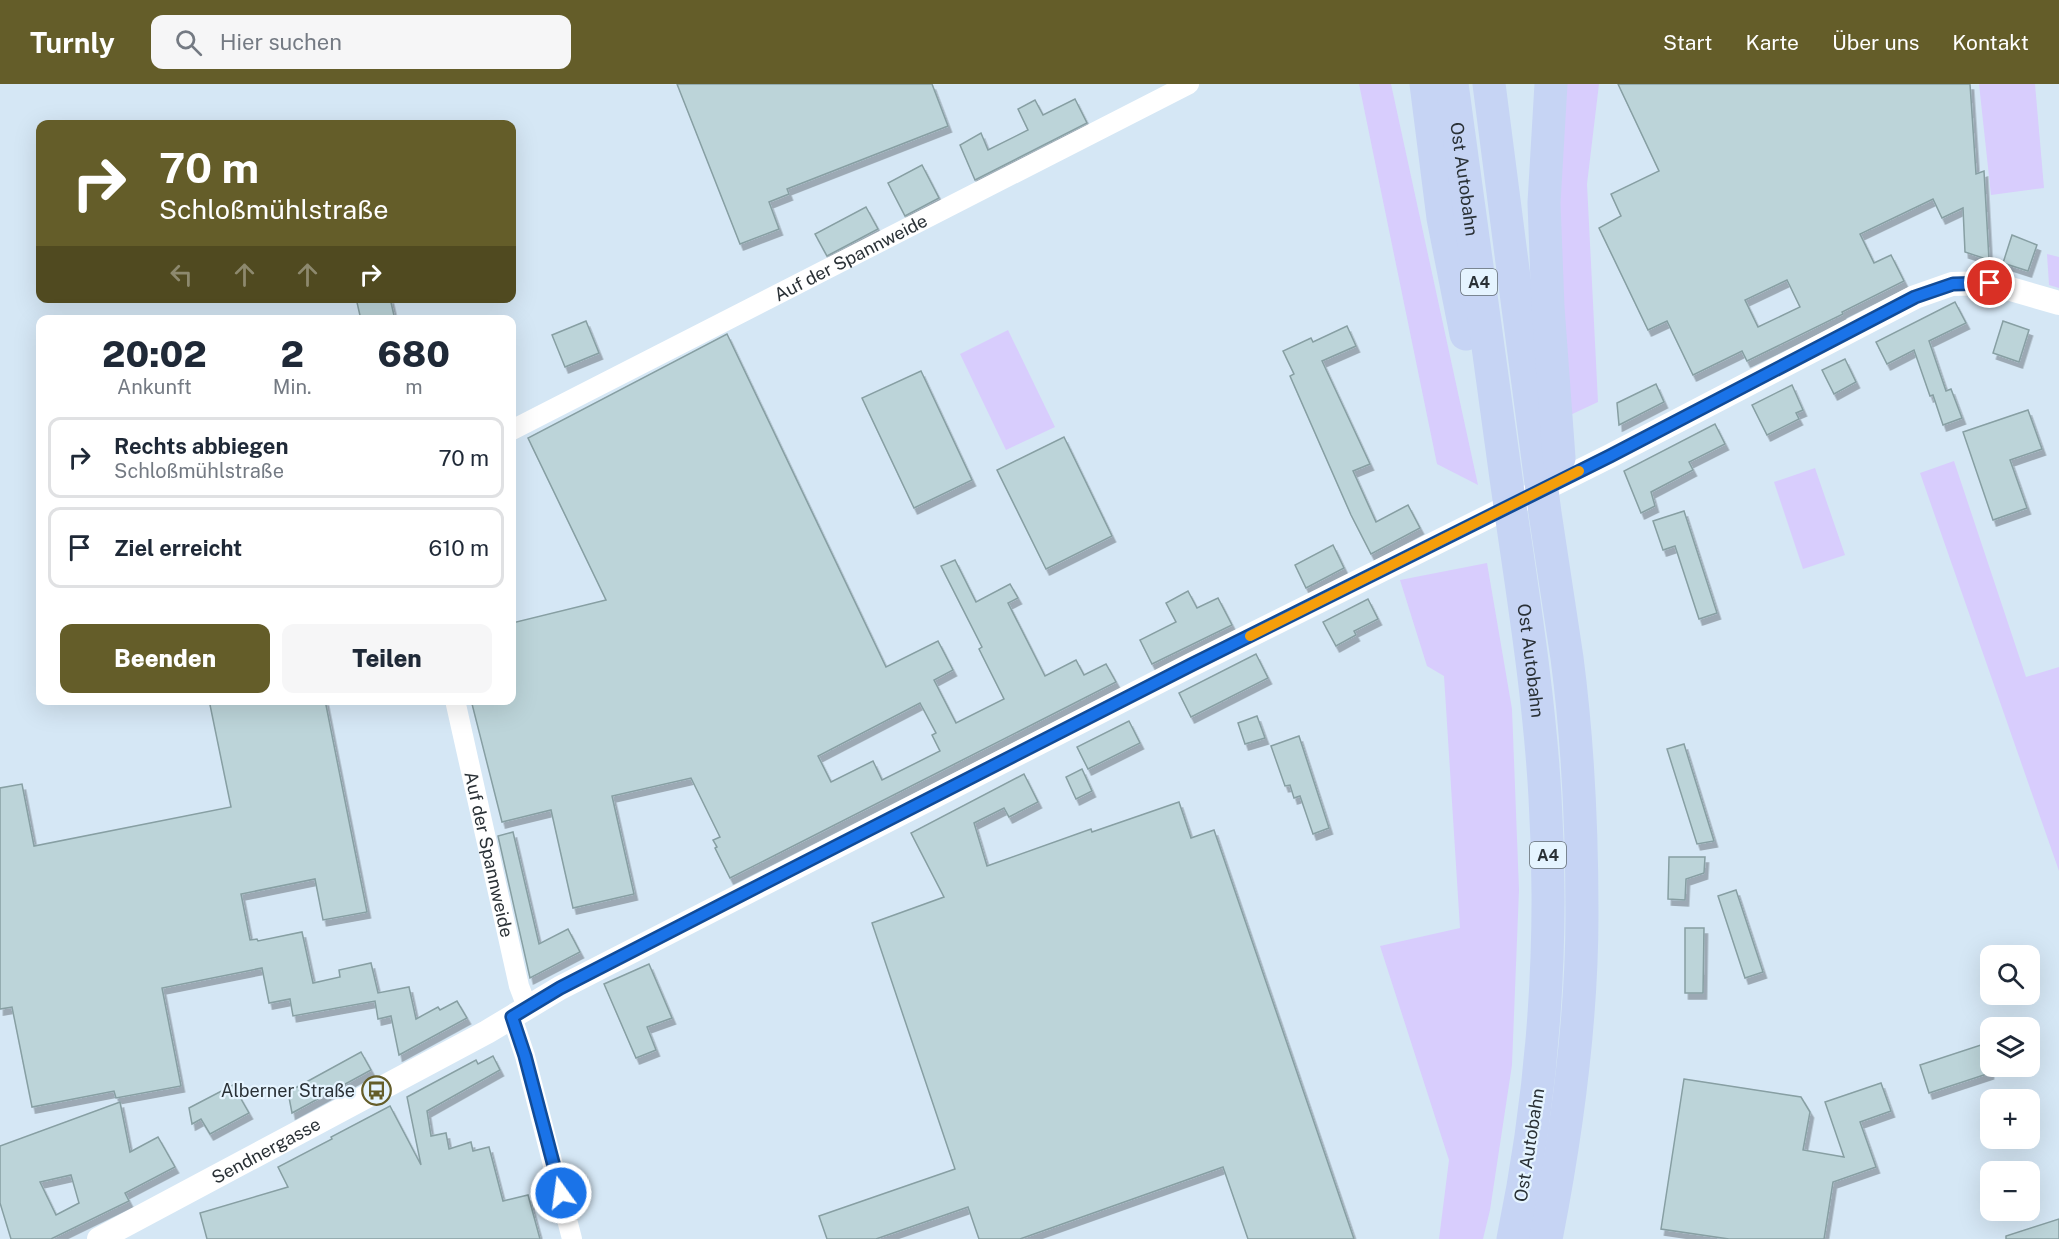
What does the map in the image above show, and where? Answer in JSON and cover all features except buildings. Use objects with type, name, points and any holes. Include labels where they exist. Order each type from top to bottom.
[{"type":"highway","points":[[1426,84],[1443,218],[1481,420],[1506,481]]},
{"type":"highway","name":"Ost Autobahn","points":[[1452,84],[1525,609],[1545,794],[1549,925],[1546,1000],[1537,1095],[1525,1181],[1513,1239]]},
{"type":"highway","name":"Ost Autobahn","points":[[1489,84],[1549,459],[1554,507],[1567,554],[1557,590],[1576,749],[1580,821],[1581,977],[1573,1079],[1546,1239]]},
{"type":"highway","points":[[1549,459],[1548,307],[1544,203],[1551,84]]},
{"type":"street","name":"Auf der Spannweide","points":[[516,428],[1189,84]]},
{"type":"street","name":"Sendnergasse","points":[[99,1239],[560,988],[1191,665],[1620,451],[1915,297],[1953,284],[1990,283],[2059,303]]},
{"type":"street","name":"Auf der Spannweide","points":[[456,705],[519,986],[519,1012]]},
{"type":"street","points":[[519,1012],[525,1056],[572,1239]]},
{"type":"shaded area","points":[[1359,84],[1391,84],[1478,485],[1437,464]]},
{"type":"shaded area","points":[[1564,84],[1599,84],[1587,184],[1598,402],[1568,416],[1555,240]]},
{"type":"shaded area","points":[[1979,84],[2035,84],[2044,188],[1991,195]]},
{"type":"shaded area","points":[[2047,254],[2059,257],[2059,288],[2049,285]]},
{"type":"shaded area","points":[[1008,330],[1055,427],[1006,450],[960,354]]},
{"type":"shaded area","points":[[1954,461],[2026,677],[2059,667],[2059,871],[1920,473]]},
{"type":"shaded area","points":[[1815,468],[1845,555],[1803,569],[1774,482]]},
{"type":"shaded area","points":[[1487,563],[1512,709],[1519,890],[1512,1065],[1490,1210],[1483,1239],[1439,1239],[1449,1160],[1380,946],[1460,928],[1444,676],[1427,666],[1400,580]]},
{"type":"slow traffic","points":[[1250,636],[1579,471]]},
{"type":"place","name":"Alberner Straße","points":[[376,1090]]},
{"type":"route","points":[[561,1193],[525,1056],[512,1017],[560,988],[731,900],[1191,665],[1610,456],[1915,297],[1953,284],[1990,283]]}]
